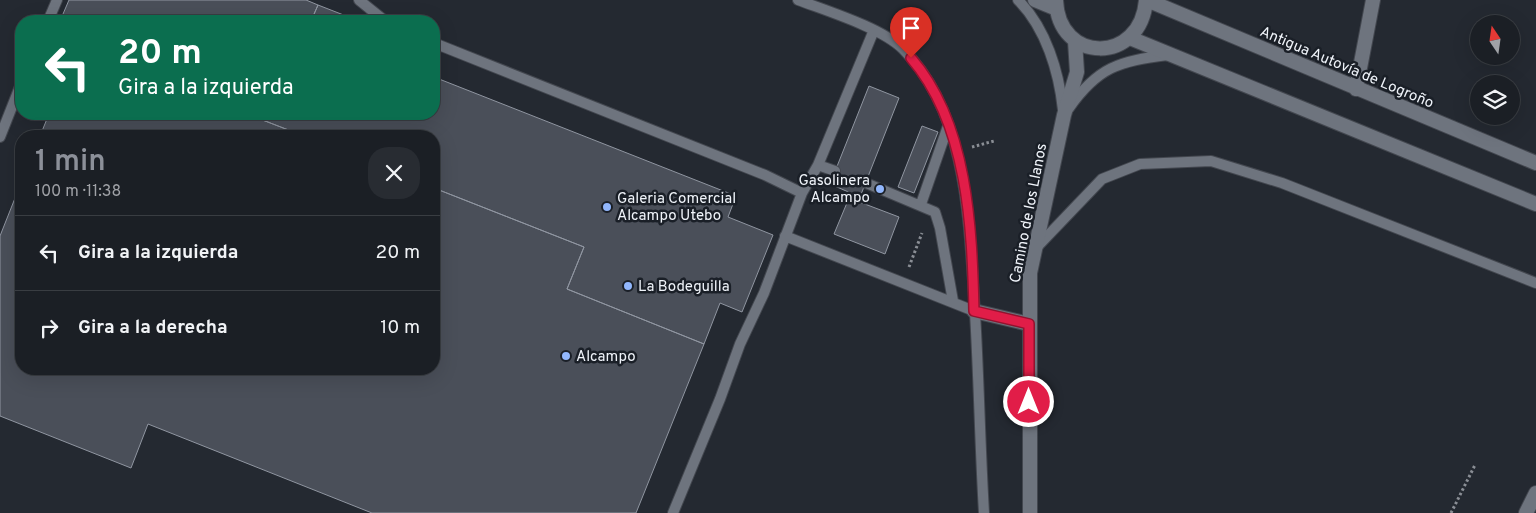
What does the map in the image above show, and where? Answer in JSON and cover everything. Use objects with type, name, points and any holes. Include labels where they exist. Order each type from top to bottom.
[{"type":"street","points":[[1035,0],[1056,5],[1064,30],[1075,41],[1097,48],[1118,46],[1130,38],[1140,28],[1145,14],[1146,0]]},
{"type":"street","name":"Antigua Autovía de Logroño","points":[[1146,0],[1536,163]]},
{"type":"street","points":[[1356,89],[1371,0]]},
{"type":"street","points":[[1130,38],[1536,204]]},
{"type":"street","name":"Camino de los Llanos","points":[[1030,513],[1030,273],[1064,115],[1077,72],[1075,41]]},
{"type":"street","points":[[1077,72],[1097,48]]},
{"type":"street","points":[[974,311],[1029,324]]},
{"type":"street","points":[[1526,513],[1536,493]]},
{"type":"lane","points":[[51,15],[57,0]]},
{"type":"lane","points":[[359,0],[378,15]]},
{"type":"lane","points":[[798,0],[874,30],[902,48],[919,68],[940,105],[948,126],[964,177],[972,238],[984,513]]},
{"type":"lane","points":[[1018,0],[1026,8],[1054,63],[1060,84],[1064,115]]},
{"type":"lane","points":[[673,513],[802,193],[818,165],[874,30]]},
{"type":"lane","points":[[440,45],[756,171],[802,193]]},
{"type":"lane","points":[[1064,115],[1083,88],[1122,62],[1170,54]]},
{"type":"lane","points":[[0,137],[15,99]]},
{"type":"lane","points":[[921,204],[948,126]]},
{"type":"lane","points":[[1034,250],[1102,179],[1140,164],[1211,161],[1282,183],[1536,282]]},
{"type":"lane","points":[[818,165],[835,172]]},
{"type":"lane","points":[[866,183],[921,204],[935,212],[940,228],[953,301]]},
{"type":"lane","points":[[785,236],[902,283],[953,301],[974,311]]},
{"type":"path","points":[[902,283],[925,227],[935,212]]},
{"type":"path","points":[[1451,513],[1475,465]]},
{"type":"building","points":[[69,0],[306,0],[318,5],[314,15],[63,15]]},
{"type":"building","points":[[318,5],[344,15],[314,15]]},
{"type":"building","name":"Galeria Comercial Alcampo Utebo","points":[[440,79],[736,196],[728,217],[773,235],[742,312],[720,303],[704,344],[567,289],[584,247],[440,190],[440,130],[288,130],[263,120],[440,120]]},
{"type":"building","points":[[869,86],[899,98],[860,197],[830,184]]},
{"type":"building","points":[[47,120],[263,120],[288,130],[42,130]]},
{"type":"building","points":[[922,126],[938,132],[914,193],[898,187]]},
{"type":"building","name":"Alcampo","points":[[440,190],[584,247],[567,289],[704,344],[636,513],[372,513],[148,424],[131,468],[0,416],[0,236],[15,198],[15,375],[440,375]]},
{"type":"building","points":[[849,198],[899,217],[885,254],[834,234]]},
{"type":"place","name":"Gasolinera Alcampo","points":[[880,189]]},
{"type":"place","name":"Galeria Comercial Alcampo Utebo","points":[[607,207]]},
{"type":"place","name":"La Bodeguilla","points":[[628,286]]},
{"type":"place","name":"Alcampo","points":[[566,356]]},
{"type":"route","points":[[911,58],[925,76],[940,105],[964,177],[972,238],[974,311],[1029,324],[1029,402]]}]
